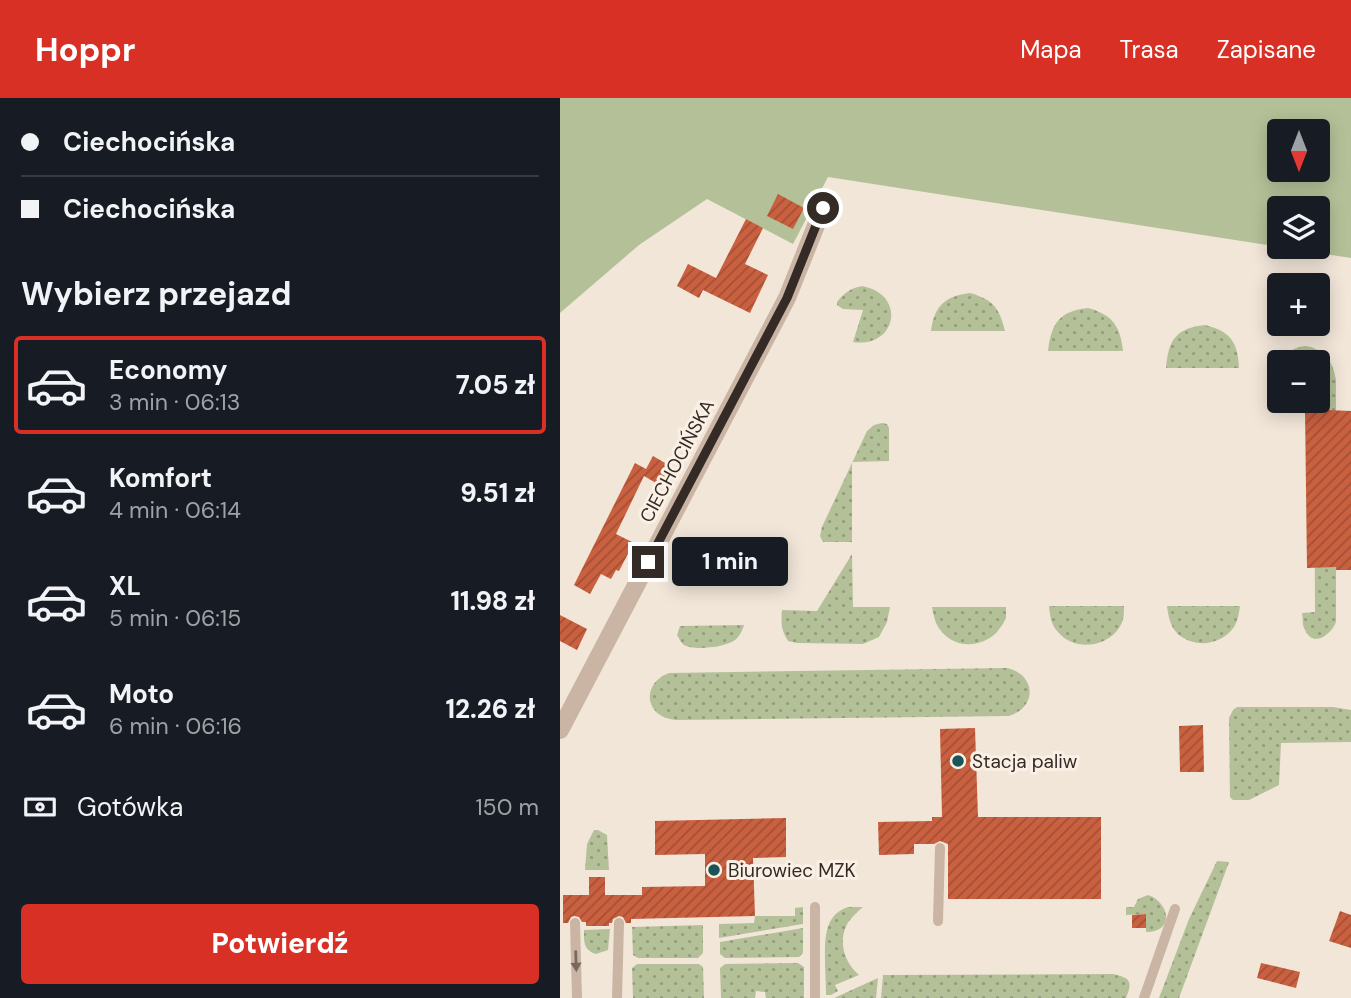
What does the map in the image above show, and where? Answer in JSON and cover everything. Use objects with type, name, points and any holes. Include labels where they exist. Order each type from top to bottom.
[{"type":"street","name":"CIECHOCIŃSKA","points":[[560,730],[787,298],[823,208]]},
{"type":"lane","points":[[938,922],[940,848]]},
{"type":"lane","points":[[815,907],[815,998]]},
{"type":"lane","points":[[1144,998],[1175,909]]},
{"type":"lane","points":[[575,923],[577,998]]},
{"type":"lane","points":[[617,998],[619,923]]},
{"type":"green space","points":[[560,98],[1351,98],[1351,258],[1330,255],[1330,196],[1267,196],[1267,245],[828,177],[793,244],[707,199],[639,245],[560,313]]},
{"type":"green space","points":[[862,286],[877,291],[886,300],[891,310],[891,320],[887,330],[879,337],[868,342],[853,342],[863,310],[843,309],[837,302],[848,291]]},
{"type":"green space","points":[[970,293],[994,306],[1005,331],[931,331],[935,315],[942,304],[954,297]]},
{"type":"green space","points":[[1088,308],[1104,314],[1114,323],[1123,351],[1048,351],[1051,333],[1058,320],[1070,312]]},
{"type":"green space","points":[[1205,325],[1221,331],[1231,339],[1237,351],[1239,368],[1166,368],[1169,350],[1175,337],[1187,329]]},
{"type":"green space","points":[[1306,346],[1318,350],[1292,350]]},
{"type":"green space","points":[[1330,362],[1336,380],[1336,622],[1326,635],[1317,639],[1308,635],[1305,630],[1302,613],[1315,612],[1314,413],[1330,413]]},
{"type":"green space","points":[[887,424],[889,461],[852,462],[867,431],[874,425]]},
{"type":"green space","points":[[852,463],[852,542],[823,542],[820,536],[822,527]]},
{"type":"green space","points":[[852,554],[853,607],[890,607],[887,622],[879,637],[863,644],[788,641],[782,626],[782,610],[817,611]]},
{"type":"green space","points":[[1049,606],[1124,606],[1122,623],[1113,635],[1089,645],[1064,638],[1051,620]]},
{"type":"green space","points":[[1167,606],[1240,606],[1234,627],[1228,633],[1214,641],[1198,643],[1176,632]]},
{"type":"green space","points":[[932,607],[1006,607],[1006,618],[997,632],[989,638],[973,644],[964,644],[948,638],[941,631]]},
{"type":"green space","points":[[744,625],[735,640],[718,646],[689,647],[683,644],[677,635],[680,626]]},
{"type":"green space","points":[[1007,668],[1024,677],[1030,691],[1025,706],[1008,716],[676,720],[658,713],[650,700],[654,685],[669,673]]},
{"type":"green space","points":[[1237,707],[1333,707],[1351,710],[1351,742],[1281,743],[1279,785],[1249,800],[1233,800],[1230,797],[1229,718]]},
{"type":"green space","points":[[594,830],[607,835],[609,870],[585,870],[587,844]]},
{"type":"green space","points":[[1217,861],[1229,862],[1179,998],[1159,998],[1189,919]]},
{"type":"green space","points":[[1148,895],[1161,904],[1166,916],[1162,927],[1146,932],[1146,914],[1126,915],[1126,907],[1134,907],[1138,899]]},
{"type":"green space","points":[[803,907],[803,924],[719,938],[719,924],[754,923],[755,916],[795,916],[795,908]]},
{"type":"green space","points":[[848,907],[863,907],[848,923],[843,935],[847,960],[859,975],[835,985],[838,991],[826,995],[825,952],[828,928],[834,916]]},
{"type":"green space","points":[[703,925],[703,953],[698,958],[638,958],[633,955],[632,927]]},
{"type":"green space","points":[[803,928],[803,953],[799,957],[725,958],[720,954],[720,942]]},
{"type":"green space","points":[[610,929],[608,950],[596,954],[586,948],[584,930]]},
{"type":"green space","points":[[798,963],[804,967],[804,998],[766,998],[765,992],[756,991],[755,998],[721,998],[720,968],[725,964]]},
{"type":"green space","points":[[637,964],[699,964],[703,967],[704,998],[633,998],[632,968]]},
{"type":"green space","points":[[1113,974],[1128,981],[1126,998],[881,998],[883,975]]},
{"type":"green space","points":[[878,978],[876,998],[834,998]]},
{"type":"building","points":[[778,194],[804,208],[793,229],[767,216]]},
{"type":"building","points":[[746,219],[763,228],[745,264],[768,275],[750,313],[703,290],[699,298],[677,286],[688,264],[716,278]]},
{"type":"building","points":[[1351,411],[1351,570],[1336,570],[1336,567],[1307,568],[1305,413]]},
{"type":"building","points":[[653,456],[672,467],[661,486],[644,476],[616,534],[632,542],[628,549],[630,550],[619,571],[616,570],[611,579],[601,574],[590,594],[574,585],[635,463],[646,469]]},
{"type":"building","points":[[560,615],[587,629],[577,650],[560,641]]},
{"type":"building","points":[[1203,725],[1204,772],[1180,772],[1179,726]]},
{"type":"building","points":[[975,728],[978,817],[1101,817],[1101,899],[948,899],[948,844],[940,841],[934,844],[914,844],[914,854],[879,855],[878,822],[932,821],[932,817],[942,817],[940,729]]},
{"type":"building","name":"Biurowiec MZK","points":[[786,818],[786,857],[753,858],[755,916],[631,919],[631,923],[626,923],[623,917],[619,916],[609,923],[609,926],[586,926],[586,922],[574,916],[568,923],[563,923],[563,895],[589,895],[589,877],[605,877],[605,895],[642,895],[642,887],[705,886],[705,854],[655,855],[655,821]]},
{"type":"building","points":[[1340,911],[1351,915],[1351,948],[1329,941]]},
{"type":"building","points":[[1146,914],[1146,928],[1132,928],[1132,915]]},
{"type":"building","points":[[1261,963],[1300,972],[1296,988],[1257,978]]},
{"type":"place","name":"Stacja paliw","points":[[958,761]]},
{"type":"place","name":"Biurowiec MZK","points":[[714,870]]},
{"type":"route","points":[[648,562],[787,298],[823,208]]}]
